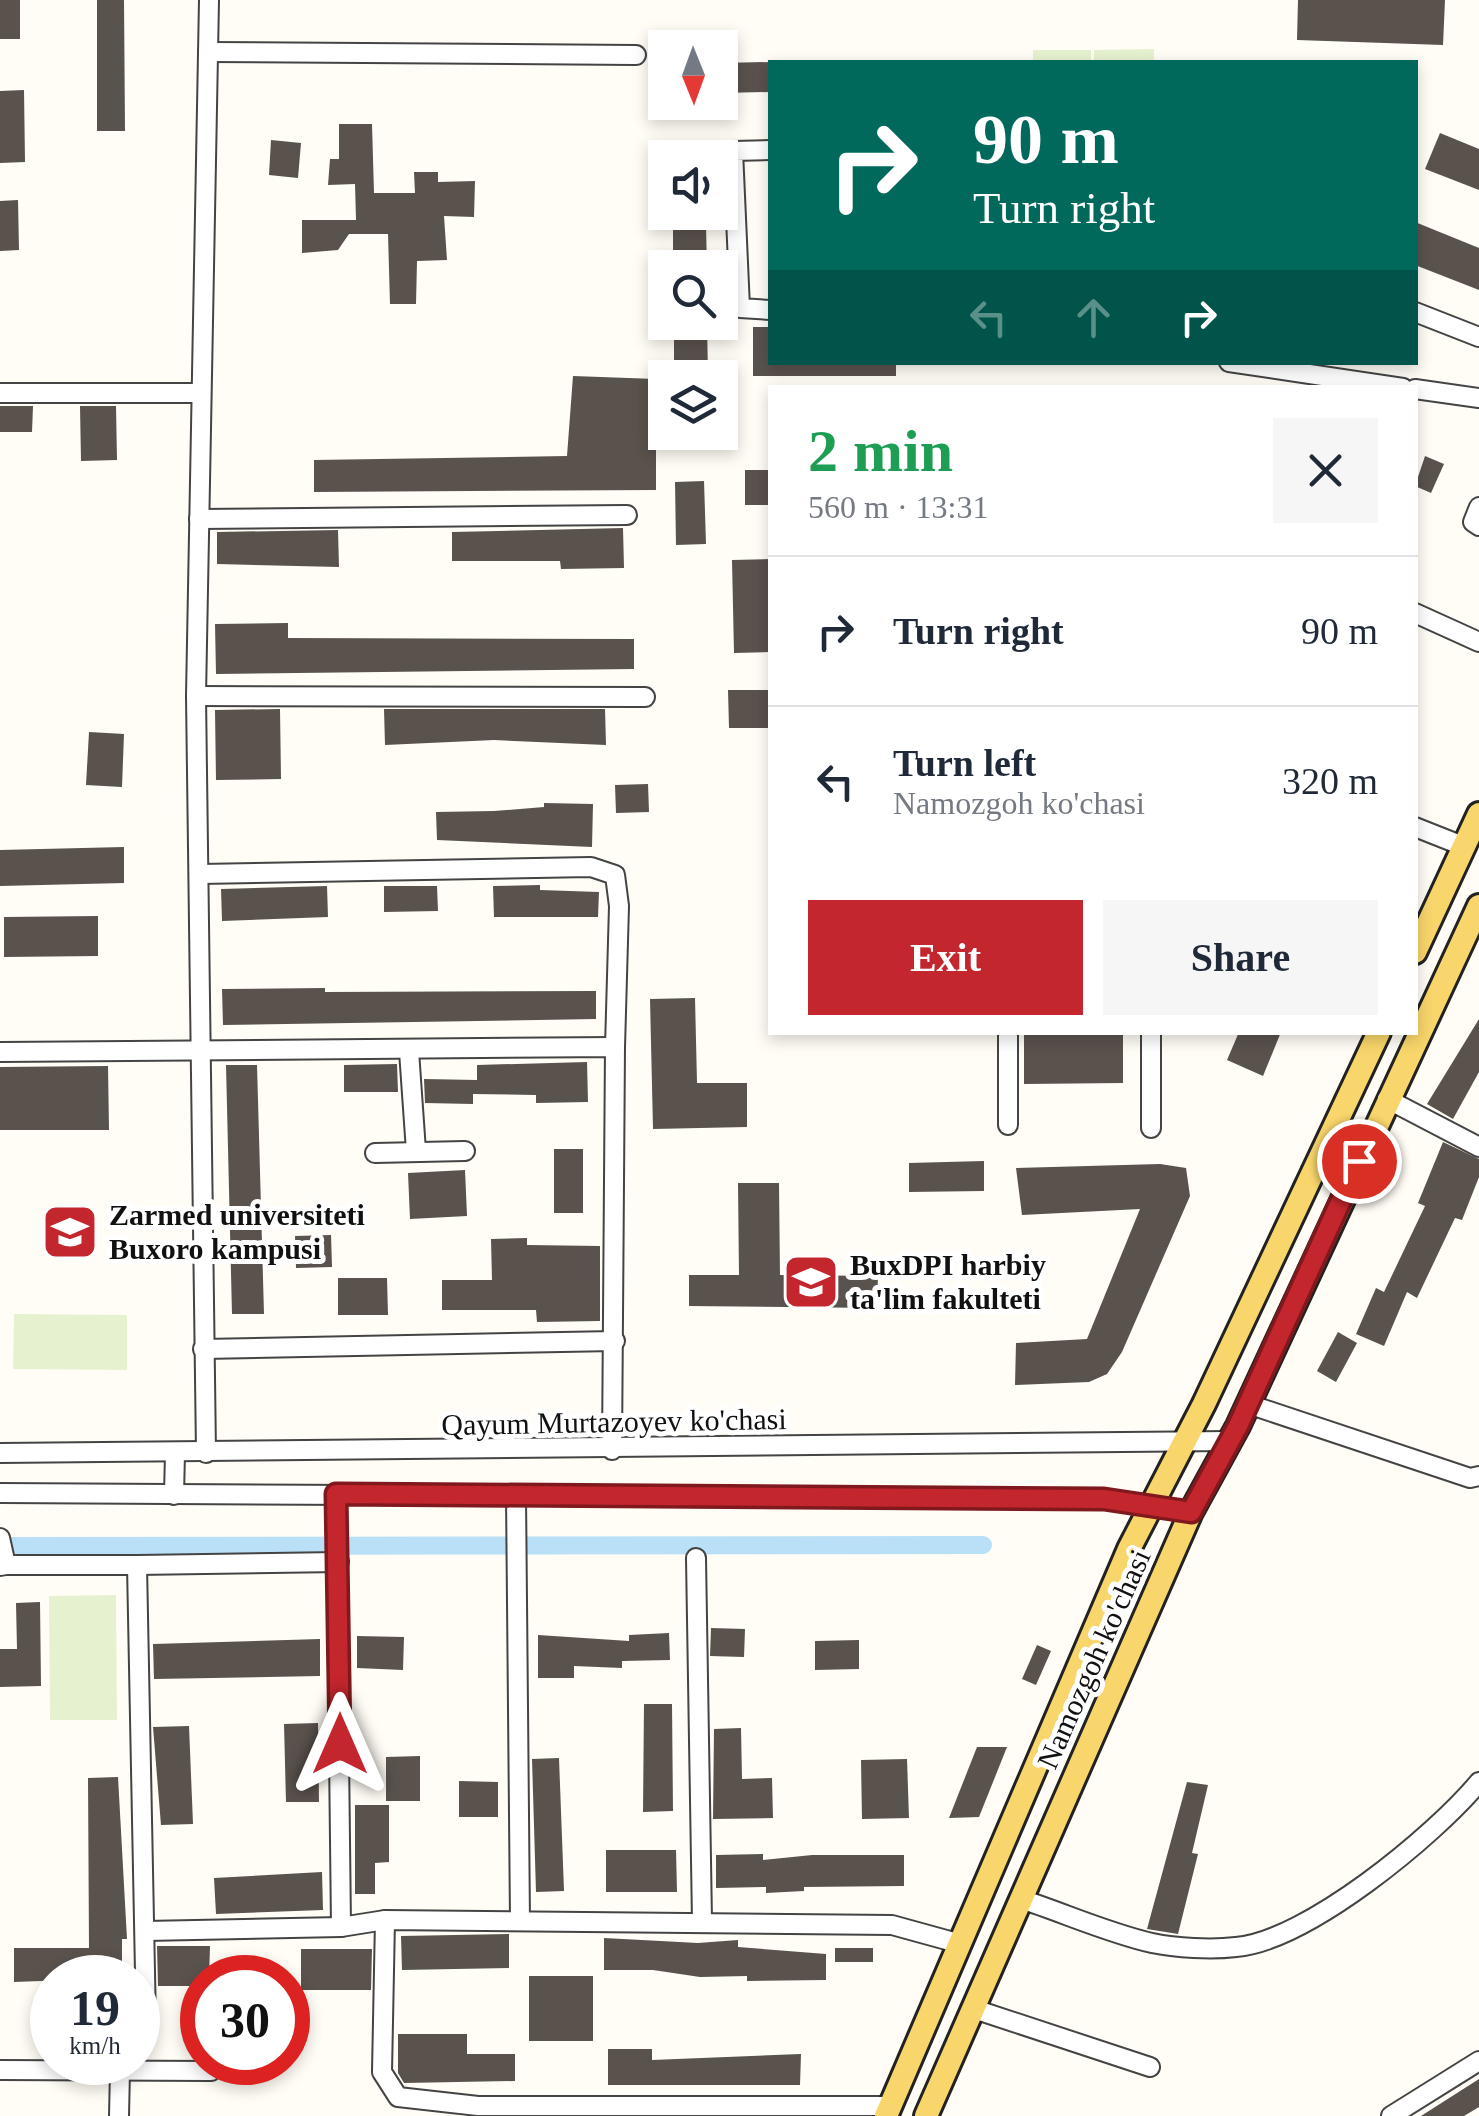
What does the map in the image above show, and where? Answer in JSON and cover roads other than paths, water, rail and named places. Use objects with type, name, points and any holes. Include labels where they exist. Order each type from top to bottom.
[{"type":"main road","points":[[1418,945],[1479,814]]},
{"type":"main road","name":"Namozgoh ko'chasi","points":[[1418,1034],[1479,906]]},
{"type":"main road","name":"Namozgoh ko'chasi","points":[[888,2111],[1129,1549],[1186,1441],[1378,1035]]},
{"type":"main road","name":"Namozgoh ko'chasi","points":[[926,2116],[1191,1512],[1248,1404],[1418,1035]]},
{"type":"street","points":[[206,1453],[196,696],[198,392],[209,0]]},
{"type":"street","points":[[208,52],[636,55]]},
{"type":"street","points":[[768,150],[733,150],[740,308],[768,310]]},
{"type":"street","points":[[1418,313],[1479,337]]},
{"type":"street","points":[[1249,365],[1383,385]]},
{"type":"street","points":[[1418,389],[1479,398]]},
{"type":"street","points":[[0,393],[198,392]]},
{"type":"street","points":[[1479,507],[1473,522],[1479,526]]},
{"type":"street","points":[[199,519],[627,515]]},
{"type":"street","points":[[1418,614],[1479,642]]},
{"type":"street","points":[[196,696],[645,697]]},
{"type":"street","points":[[1418,828],[1463,846]]},
{"type":"street","points":[[200,874],[591,867],[615,875],[619,906],[612,1450]]},
{"type":"street","points":[[1008,1035],[1008,1124]]},
{"type":"street","points":[[1151,1035],[1151,1128]]},
{"type":"street","points":[[0,1052],[615,1047]]},
{"type":"street","points":[[409,1051],[416,1151]]},
{"type":"street","points":[[1387,1099],[1479,1147]]},
{"type":"street","points":[[375,1153],[465,1151]]},
{"type":"street","points":[[203,1349],[616,1341]]},
{"type":"street","points":[[1248,1404],[1470,1478],[1479,1476]]},
{"type":"street","name":"Qayum Murtazoyev ko'chasi","points":[[0,1453],[1228,1442]]},
{"type":"street","points":[[174,1453],[174,1494]]},
{"type":"street","points":[[0,1493],[1104,1499],[1191,1512]]},
{"type":"street","points":[[336,1494],[341,1927]]},
{"type":"street","points":[[516,1495],[520,1921]]},
{"type":"street","points":[[3,1555],[137,1565],[338,1550]]},
{"type":"street","points":[[696,1558],[702,1922]]},
{"type":"street","points":[[137,1565],[146,1955]]},
{"type":"street","points":[[1021,1899],[1154,1943],[1238,1948],[1311,1918],[1362,1886],[1452,1815],[1479,1782]]},
{"type":"street","points":[[146,1931],[341,1927],[385,1920],[892,1925],[961,1944]]},
{"type":"street","points":[[385,1920],[382,2072],[398,2098],[478,2106],[888,2111]]},
{"type":"street","points":[[974,2009],[1150,2067]]},
{"type":"street","points":[[1391,2116],[1479,2061]]},
{"type":"street","points":[[0,2070],[30,2070]]},
{"type":"street","points":[[120,2085],[120,2116]]},
{"type":"waterway","points":[[0,1546],[983,1545]]},
{"type":"place","name":"Zarmed universiteti Buxoro kampusi","points":[[70,1232]]},
{"type":"place","name":"BuxDPI harbiy ta'lim fakulteti","points":[[811,1282]]}]
